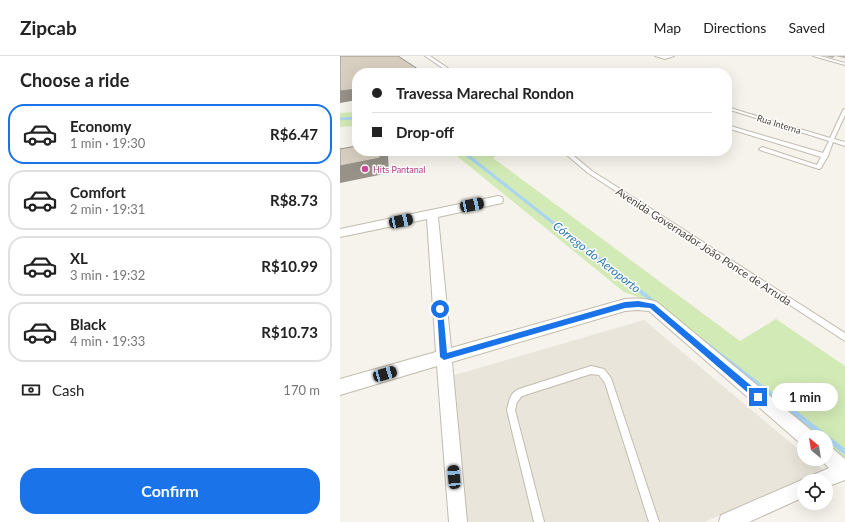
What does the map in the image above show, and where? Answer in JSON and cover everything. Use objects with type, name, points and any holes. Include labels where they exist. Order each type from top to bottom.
[{"type":"street","points":[[340,233],[498,200]]},
{"type":"street","points":[[432,214],[458,522]]},
{"type":"street","points":[[340,387],[625,305],[638,304],[652,306],[798,430]]},
{"type":"street","points":[[833,460],[844,470],[833,475]]},
{"type":"street","points":[[728,522],[797,491]]},
{"type":"lane","points":[[427,56],[445,68]]},
{"type":"lane","points":[[657,56],[665,58],[672,56]]},
{"type":"lane","points":[[815,56],[845,64]]},
{"type":"lane","name":"Rua Interna","points":[[732,110],[845,144]]},
{"type":"lane","points":[[762,149],[819,167],[845,110]]},
{"type":"lane","name":"Rua Interna","points":[[732,128],[825,156]]},
{"type":"lane","name":"Avenida Governador João Ponce de Arruda","points":[[571,156],[590,172],[845,337]]},
{"type":"lane","points":[[539,522],[511,410],[512,400],[519,393],[592,370],[601,372],[608,381],[654,522]]},
{"type":"shaded area","points":[[644,320],[797,448],[797,466],[818,466],[823,470],[814,474],[797,474],[797,481],[705,522],[463,522],[451,376]]},
{"type":"green space","points":[[352,112],[352,126],[340,127],[340,113]]},
{"type":"green space","points":[[457,156],[496,156],[493,158],[740,341],[776,319],[845,366],[845,463],[833,453],[833,430],[806,430],[649,301],[624,292]]},
{"type":"building","points":[[340,56],[398,56],[416,68],[352,68],[352,90],[340,91]]},
{"type":"building","points":[[352,147],[352,156],[380,156],[380,158],[340,166],[340,149]]},
{"type":"waterway","name":"Córrego do Aeroporto","points":[[340,119],[352,118]]},
{"type":"waterway","name":"Córrego do Aeroporto","points":[[468,156],[570,236]]},
{"type":"waterway","name":"Córrego do Aeroporto","points":[[569,235],[655,303]]},
{"type":"waterway","name":"Córrego do Aeroporto","points":[[704,342],[731,363]]},
{"type":"waterway","name":"Córrego do Aeroporto","points":[[729,362],[845,452]]},
{"type":"place","name":"Hits Pantanal","points":[[365,169]]},
{"type":"route","points":[[440,309],[444,357],[625,305],[638,304],[652,306],[758,397]]}]
